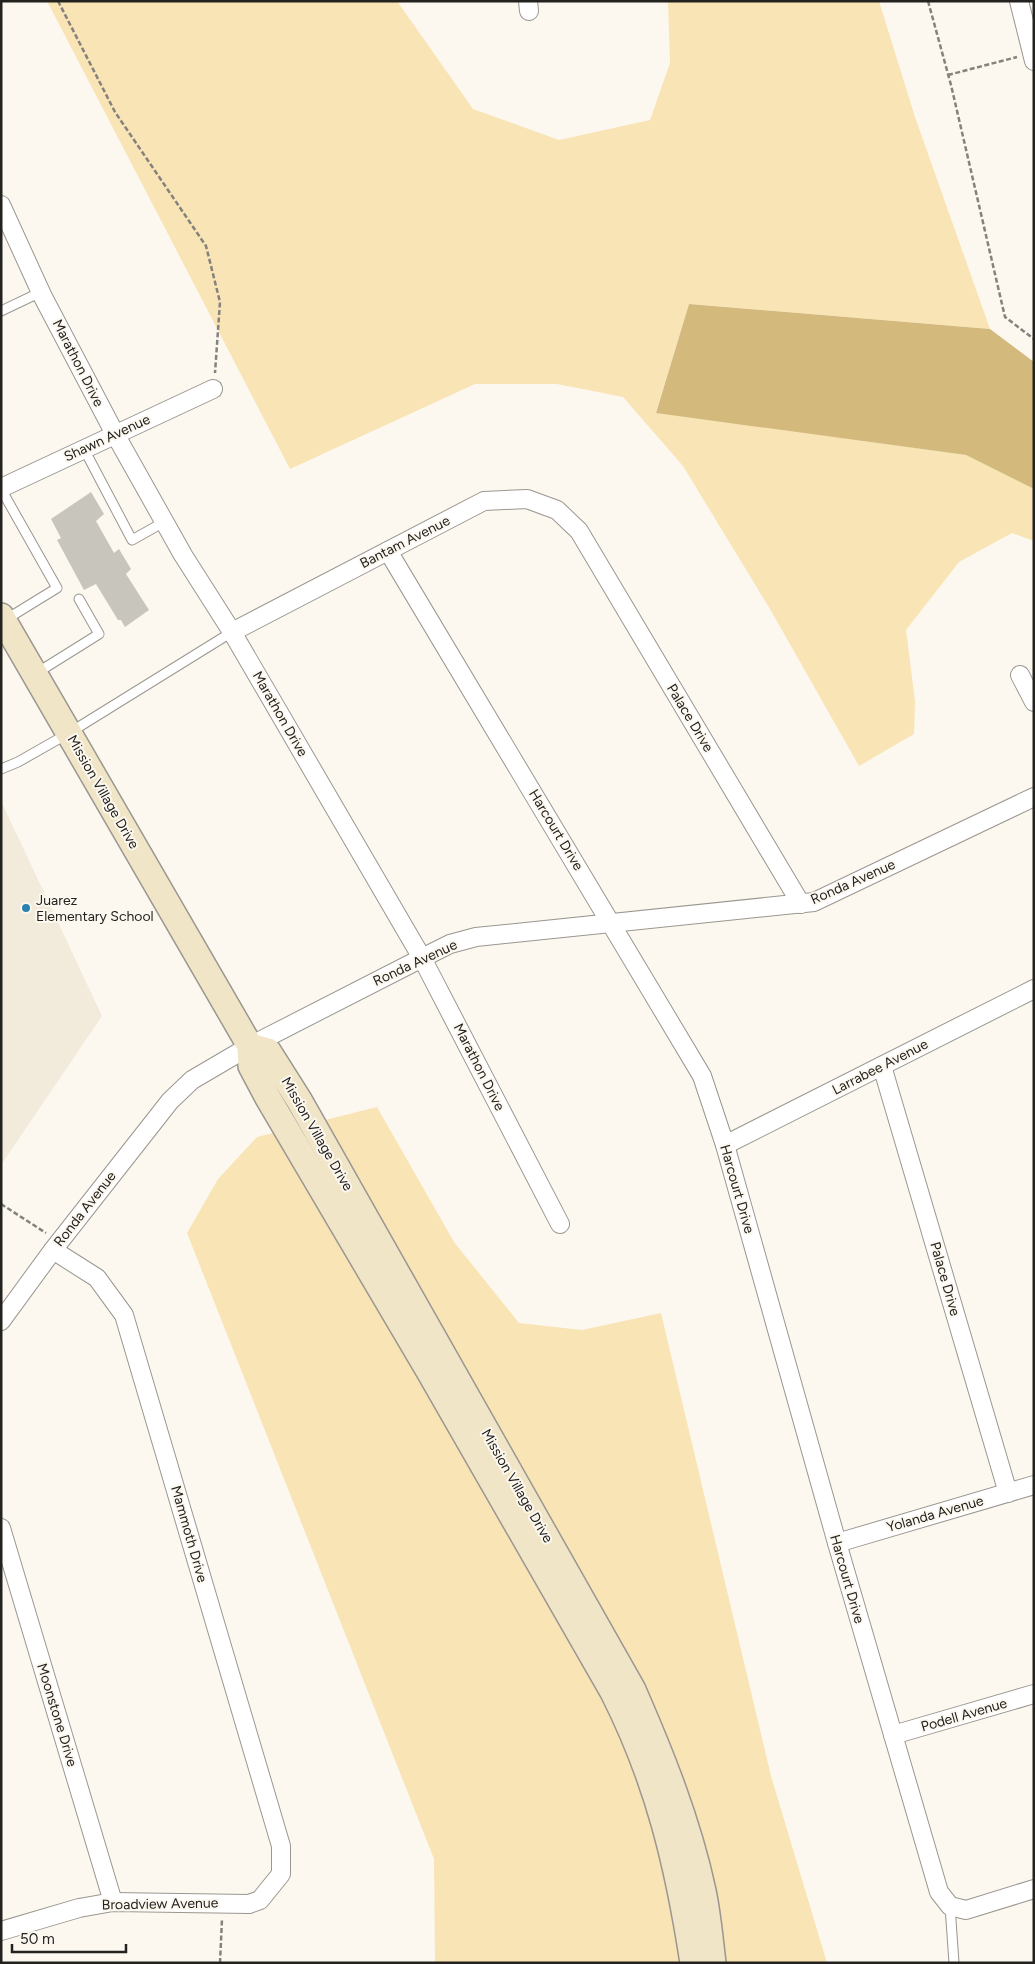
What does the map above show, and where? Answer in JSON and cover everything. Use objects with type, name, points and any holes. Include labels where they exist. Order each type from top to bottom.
[{"type":"main road","name":"Mission Village Drive","points":[[3,618],[250,1046],[251,1066],[268,1098],[430,1373],[613,1692],[626,1718],[653,1785],[664,1820],[682,1896],[693,1963]]},
{"type":"main road","name":"Mission Village Drive","points":[[250,1046],[268,1051],[299,1100],[633,1690],[652,1734],[681,1813],[703,1892],[713,1963]]},
{"type":"street","points":[[1019,1],[1033,57]]},
{"type":"street","name":"Marathon Drive","points":[[1,204],[41,292],[115,434],[182,555],[232,632],[422,958],[560,1224]]},
{"type":"street","name":"Shawn Avenue","points":[[1,488],[213,390]]},
{"type":"street","name":"Bantam Avenue","points":[[232,632],[484,501],[527,499],[557,510],[579,531]]},
{"type":"street","name":"Palace Drive","points":[[579,531],[801,904]]},
{"type":"street","name":"Harcourt Drive","points":[[388,550],[702,1076],[725,1145],[837,1543],[939,1892],[950,1906]]},
{"type":"street","points":[[1020,675],[1034,702]]},
{"type":"street","name":"Ronda Avenue","points":[[1,1321],[56,1246],[170,1101],[192,1080],[250,1046],[422,958],[450,944],[476,937],[814,902],[1034,797]]},
{"type":"street","name":"Larrabee Avenue","points":[[725,1145],[1034,989]]},
{"type":"street","name":"Palace Drive","points":[[882,1066],[1008,1493]]},
{"type":"street","name":"Mammoth Drive","points":[[56,1246],[97,1278],[124,1315],[281,1846]]},
{"type":"street","name":"Yolanda Avenue","points":[[837,1543],[1034,1485]]},
{"type":"street","name":"Moonstone Drive","points":[[1,1528],[113,1902]]},
{"type":"street","name":"Podell Avenue","points":[[893,1735],[1034,1694]]},
{"type":"street","name":"Broadview Avenue","points":[[1,1931],[79,1908],[113,1902],[249,1904],[260,1900],[281,1874],[281,1846]]},
{"type":"street","points":[[950,1906],[966,1910],[1034,1889]]},
{"type":"lane","points":[[1,311],[41,292]]},
{"type":"lane","points":[[84,449],[132,540],[164,522]]},
{"type":"lane","points":[[1,488],[57,588],[3,618]]},
{"type":"lane","points":[[35,674],[99,634],[79,599]]},
{"type":"lane","points":[[1,769],[18,762],[69,733],[232,632]]},
{"type":"lane","points":[[950,1906],[954,1963]]},
{"type":"path","points":[[58,1],[115,112],[206,246],[220,302],[213,390]]},
{"type":"path","points":[[928,1],[948,75],[1005,317],[1034,339]]},
{"type":"path","points":[[948,75],[1033,57]]},
{"type":"path","points":[[1,1204],[56,1246]]},
{"type":"path","points":[[220,1963],[223,1903]]},
{"type":"shaded area","points":[[47,1],[397,1],[473,109],[559,140],[650,120],[670,63],[668,1],[879,1],[915,117],[990,329],[689,304],[656,412],[966,455],[1034,489],[1034,541],[1012,533],[959,562],[906,630],[915,701],[914,734],[859,766],[770,609],[683,466],[623,397],[557,384],[475,384],[290,469]]},
{"type":"shaded area","points":[[689,304],[990,329],[1034,362],[1034,489],[966,455],[656,413]]},
{"type":"shaded area","name":"Juarez Elementary School","points":[[1,801],[102,1016],[1,1165]]},
{"type":"shaded area","points":[[377,1107],[454,1242],[519,1323],[582,1330],[661,1313],[771,1776],[827,1963],[435,1963],[434,1859],[187,1233],[218,1179],[257,1137]]},
{"type":"building","points":[[91,492],[104,514],[96,521],[114,553],[119,549],[131,569],[126,574],[149,610],[125,627],[121,620],[118,620],[96,584],[84,590],[57,540],[61,538],[51,519]]},
{"type":"place","name":"Juarez Elementary School","points":[[26,908]]}]
